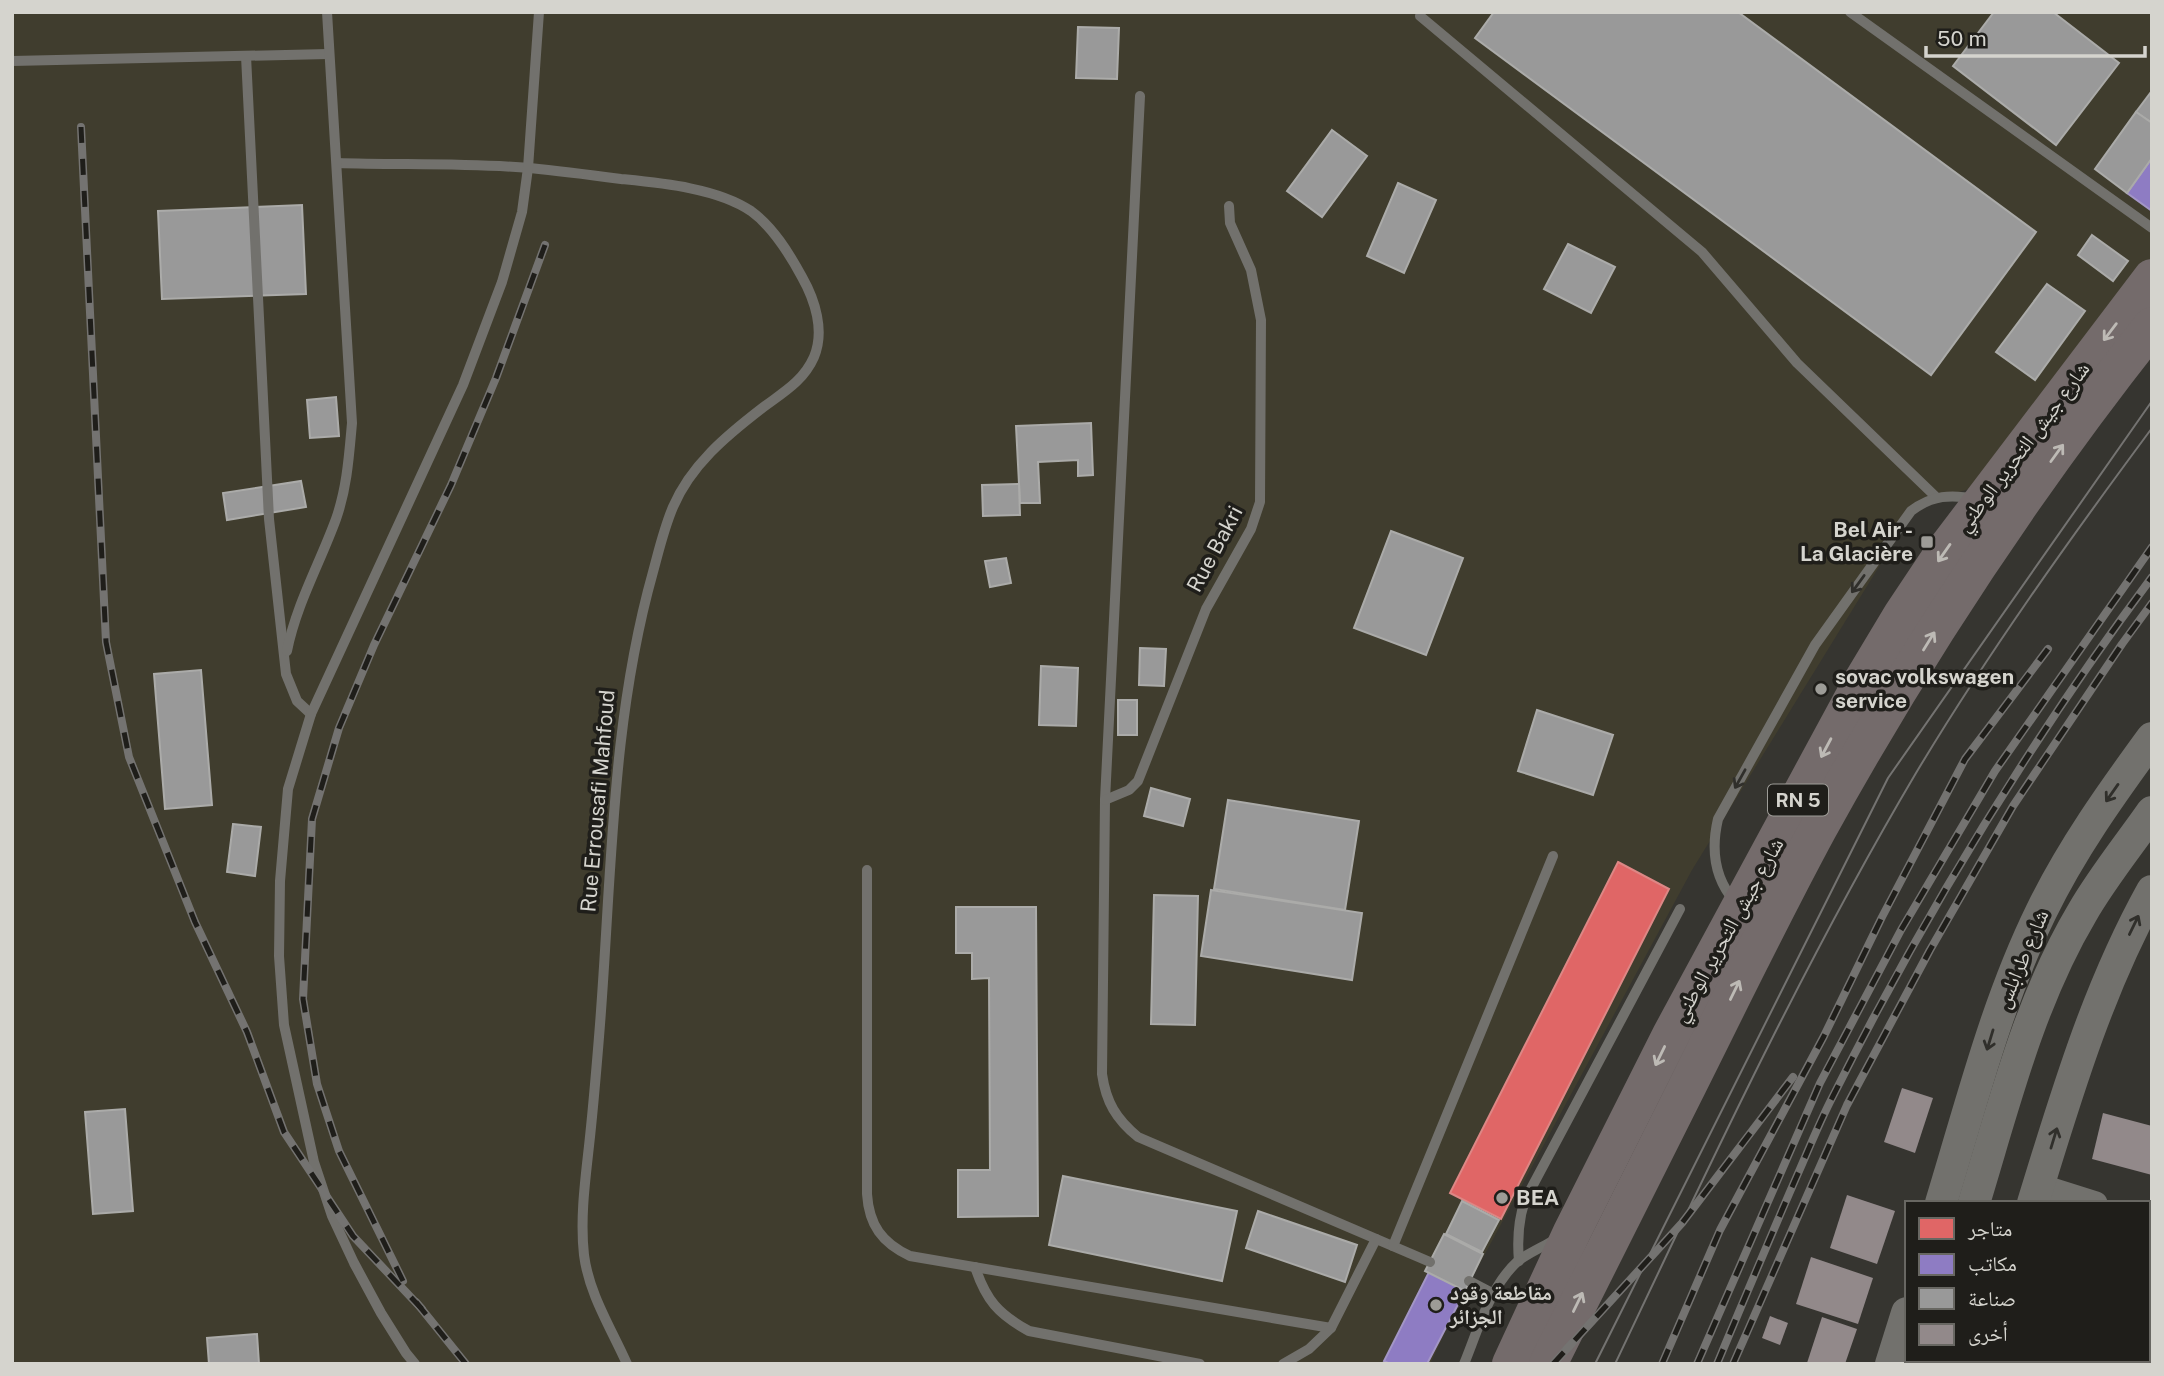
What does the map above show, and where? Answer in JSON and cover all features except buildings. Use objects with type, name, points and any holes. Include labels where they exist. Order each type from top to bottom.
[{"type":"highway","name":"شارع جيش التحرير الوطني","points":[[1511,1364],[1572,1232],[1671,1035],[1863,680],[1944,552],[2152,278]]},
{"type":"highway","name":"شارع جيش التحرير الوطني","points":[[1548,1364],[1818,828],[1951,606],[2003,527],[2118,368],[2152,326]]},
{"type":"main road","name":"شارع طرابلس","points":[[1942,1201],[1998,1016],[2041,912],[2067,862],[2097,814],[2152,738]]},
{"type":"main road","points":[[1975,1201],[2026,1032],[2042,992],[2082,912],[2152,812]]},
{"type":"main road","points":[[2036,1194],[2086,1036],[2109,977],[2152,891]]},
{"type":"main road","points":[[1891,1364],[1905,1319]]},
{"type":"street","points":[[2036,1194],[2083,1201]]},
{"type":"lane","points":[[285,665],[287,648],[300,608],[336,519],[345,487],[352,423],[327,12]]},
{"type":"lane","points":[[415,1364],[405,1353],[354,1263],[332,1216],[314,1162],[284,1026],[279,956],[280,881],[288,789],[311,715],[478,349],[513,246],[522,212],[528,168],[539,12]]},
{"type":"lane","points":[[1850,12],[2152,228]]},
{"type":"lane","points":[[1420,16],[1702,252],[1797,363],[1936,497]]},
{"type":"lane","points":[[12,61],[328,54]]},
{"type":"lane","points":[[246,56],[269,519],[285,665],[292,692],[311,715]]},
{"type":"lane","points":[[1140,96],[1105,800],[1102,1074],[1105,1093],[1112,1110],[1123,1125],[1146,1141],[1430,1262]]},
{"type":"lane","name":"Rue Errousafi Mahfoud","points":[[337,163],[528,168],[653,183],[727,199],[750,211],[771,230],[790,253],[816,310],[820,338],[814,358],[797,383],[715,447],[689,476],[672,508],[642,608],[627,688],[617,756],[599,1033],[582,1238],[584,1260],[595,1297],[626,1364]]},
{"type":"lane","name":"Rue Bakri","points":[[1105,800],[1129,790],[1138,781],[1206,609],[1251,529],[1261,502],[1261,320],[1251,270],[1230,223],[1229,206]]},
{"type":"lane","points":[[1740,908],[1727,893],[1714,857],[1718,819],[1822,635],[1911,511],[1936,497],[1951,495],[1983,500]]},
{"type":"lane","points":[[1393,1246],[1553,856]]},
{"type":"lane","points":[[866,870],[868,1210],[878,1232],[895,1250],[910,1256],[1331,1328]]},
{"type":"lane","points":[[1519,1261],[1517,1240],[1525,1200],[1680,909]]},
{"type":"lane","points":[[1464,1364],[1494,1294],[1507,1273],[1532,1252],[1572,1232]]},
{"type":"lane","points":[[1283,1364],[1309,1349],[1331,1328],[1376,1239]]},
{"type":"lane","points":[[975,1267],[982,1288],[993,1306],[1009,1321],[1028,1331],[1200,1364]]},
{"type":"lane","points":[[1469,1281],[1494,1294]]},
{"type":"shaded area","points":[[12,12],[2152,12],[2152,276],[2001,479],[1917,505],[1692,870],[1465,1291],[1430,1364],[12,1364]]},
{"type":"tram line","points":[[1595,1364],[1888,778],[2152,401]]},
{"type":"tram line","points":[[1615,1364],[1796,991],[1916,773],[2000,641],[2152,428]]},
{"type":"railway","points":[[81,127],[106,642],[129,757],[195,922],[247,1032],[284,1132],[353,1236],[422,1309]]},
{"type":"railway","points":[[403,1281],[339,1151],[317,1084],[303,999],[312,819],[339,728],[374,645],[451,485],[496,378],[545,245]]},
{"type":"railway","points":[[1697,1364],[1820,1083],[1901,930],[1995,771],[2152,547]]},
{"type":"railway","points":[[1717,1364],[1823,1116],[1904,961],[2022,765],[2152,577]]},
{"type":"railway","points":[[1733,1364],[1847,1105],[1930,950],[2013,806],[2152,603]]},
{"type":"railway","points":[[1662,1364],[1720,1230],[1824,1036],[1882,917],[1965,759],[2048,649]]},
{"type":"railway","points":[[1553,1364],[1682,1223],[1793,1077]]},
{"type":"railway","points":[[416,1302],[466,1364]]},
{"type":"place","name":"Bel Air - La Glacière","points":[[1927,542]]},
{"type":"place","name":"sovac volkswagen service","points":[[1821,689]]},
{"type":"place","name":"BEA","points":[[1502,1198]]},
{"type":"place","name":"مقاطعة وقود الجزائر","points":[[1436,1305]]}]
